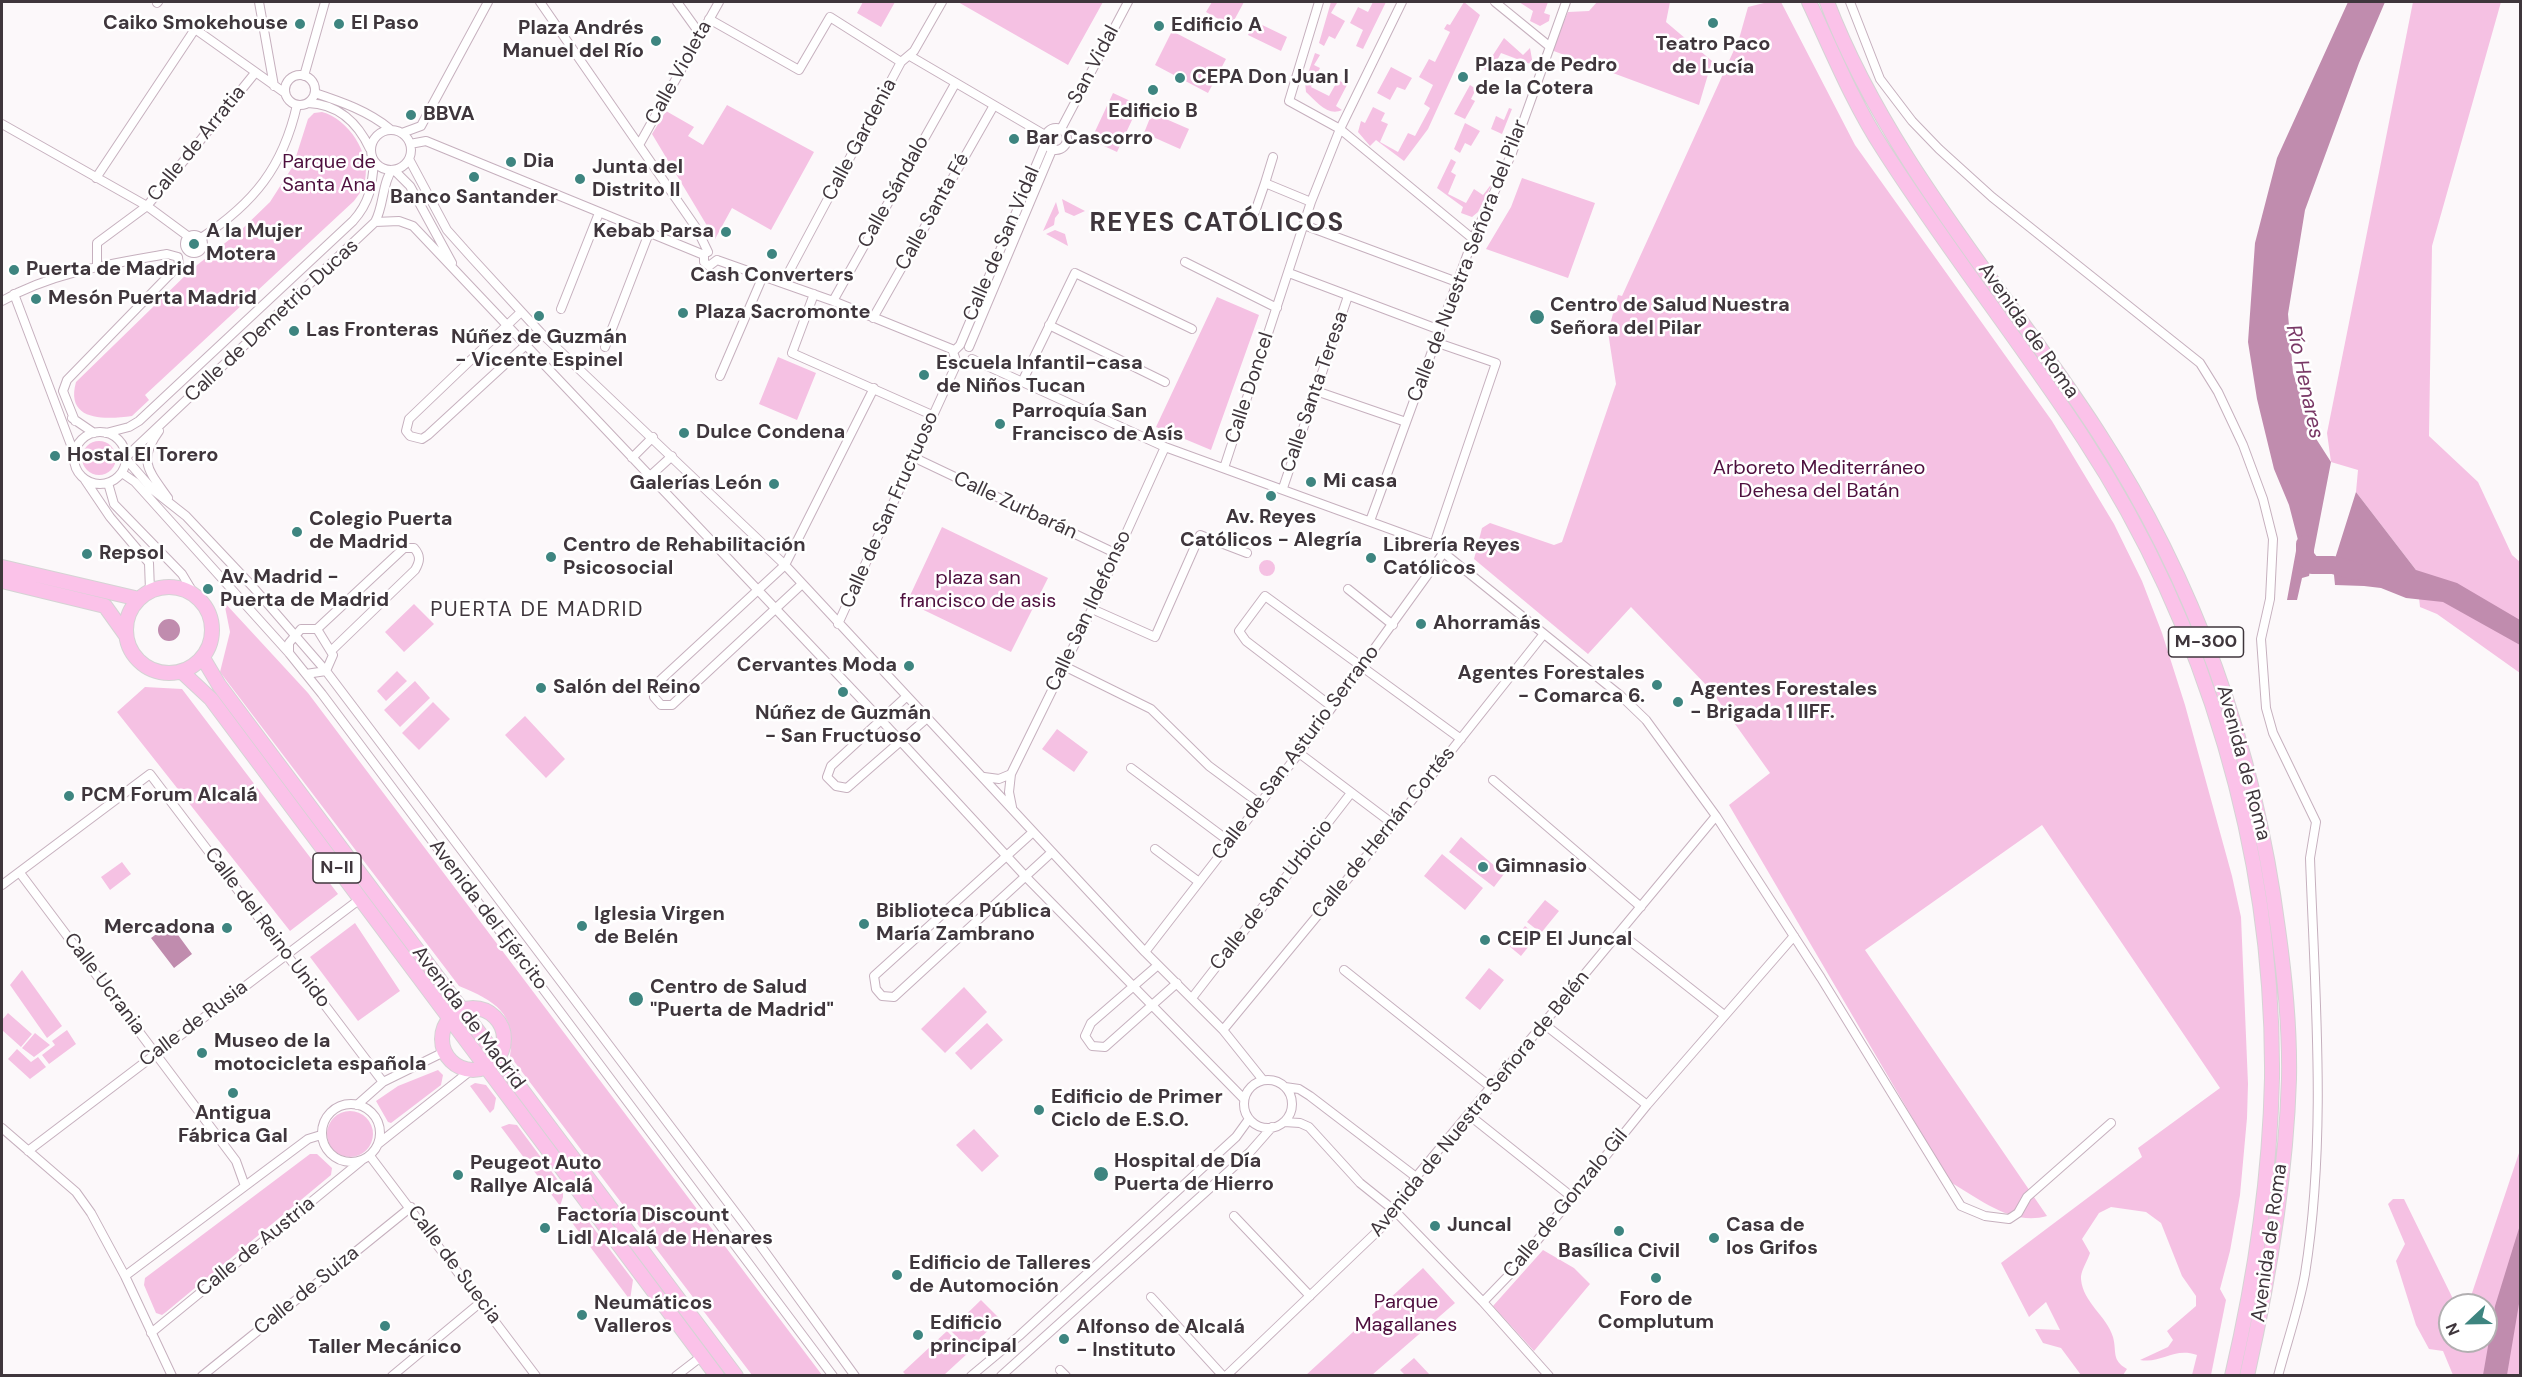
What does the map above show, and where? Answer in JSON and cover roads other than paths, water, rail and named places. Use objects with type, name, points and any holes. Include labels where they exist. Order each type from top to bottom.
[{"type":"main road","name":"Avenida de Roma","points":[[1809,2],[1849,88],[1881,147],[2085,440],[2122,503],[2156,566],[2210,695],[2233,771],[2255,874],[2268,985],[2272,1078],[2265,1193],[2246,1318],[2232,1376]]},
{"type":"main road","name":"Avenida de Roma","points":[[1827,2],[1862,81],[1895,140],[2098,432],[2138,498],[2171,558],[2225,690],[2247,765],[2271,869],[2285,984],[2288,1065],[2281,1198],[2247,1376]]},
{"type":"main road","points":[[2,567],[144,595],[173,587],[194,594],[209,615],[212,628],[210,644],[203,658],[182,672],[164,674],[148,669],[136,660],[128,647],[125,634],[127,619],[144,595]]},
{"type":"main road","points":[[2,581],[105,606],[125,634]]},
{"type":"main road","name":"Avenida de Madrid","points":[[203,658],[219,685],[736,1376]]},
{"type":"main road","name":"Avenida de Madrid","points":[[182,672],[211,699],[717,1376]]},
{"type":"main road","points":[[474,1007],[485,1010],[498,1018],[504,1033],[504,1046],[498,1059],[487,1068],[470,1071],[452,1062],[444,1052],[442,1039],[449,1017],[462,1009],[474,1007]]},
{"type":"street","points":[[259,2],[274,86]]},
{"type":"street","points":[[304,76],[325,2]]},
{"type":"street","points":[[402,133],[421,126],[488,2]]},
{"type":"street","points":[[540,2],[698,229],[706,254]]},
{"type":"street","points":[[677,2],[700,34]]},
{"type":"street","name":"Calle Violeta","points":[[639,145],[719,2]]},
{"type":"street","name":"Calle Gardenia","points":[[783,283],[901,62],[910,56],[942,2]]},
{"type":"street","name":"San Vidal","points":[[1048,143],[1062,148],[1066,142],[1066,135],[1061,129],[1128,2]]},
{"type":"street","points":[[1319,2],[1289,101],[1340,129],[1473,238]]},
{"type":"street","name":"Calle Doncel","points":[[1224,468],[1311,202],[1340,129],[1402,2]]},
{"type":"street","points":[[1495,2],[1549,46]]},
{"type":"street","name":"Calle de Nuestra Señora del Pilar","points":[[1370,520],[1473,238],[1512,153],[1566,2]]},
{"type":"street","points":[[1850,2],[1880,79],[1912,121],[1939,149],[1992,197],[2200,363],[2218,392],[2243,445],[2263,499],[2273,539],[2270,599],[2261,639],[2266,708],[2273,733],[2316,822],[2310,858],[2319,1081],[2316,1178],[2305,1275],[2278,1376]]},
{"type":"street","points":[[709,20],[799,70],[830,17],[901,62]]},
{"type":"street","points":[[96,178],[195,29],[285,93],[289,101],[297,105],[318,103],[352,119],[375,162],[383,168],[393,170],[410,186],[458,273]]},
{"type":"street","points":[[910,56],[1048,143],[1050,129],[1061,129]]},
{"type":"street","name":"Calle de Arratia","points":[[97,266],[97,243],[147,206],[255,73]]},
{"type":"street","points":[[285,93],[288,80],[296,75],[304,76],[314,84],[315,93],[308,103]]},
{"type":"street","name":"Calle Sándalo","points":[[833,301],[955,84]]},
{"type":"street","points":[[315,93],[344,102],[377,118],[390,129],[402,133],[410,144],[409,159],[447,230],[521,312],[785,565],[1145,952],[1223,1030],[1256,1067],[1263,1080]]},
{"type":"street","points":[[201,238],[240,209],[270,174],[288,141],[297,105]]},
{"type":"street","name":"Calle Santa Fé","points":[[873,318],[993,107]]},
{"type":"street","points":[[2,124],[147,206],[189,237]]},
{"type":"street","points":[[370,149],[377,135],[390,129]]},
{"type":"street","points":[[410,144],[426,141],[649,233],[706,254],[715,253],[717,260],[961,348],[972,359],[1165,447],[1283,488],[1434,545],[1543,635],[1622,696],[1646,720],[1716,816],[1794,936],[1962,1206],[1985,1216],[2009,1220],[2018,1213],[2027,1197],[2111,1123]]},
{"type":"street","name":"Calle de San Vidal","points":[[961,348],[984,283],[1048,143]]},
{"type":"street","points":[[1255,212],[1273,157]]},
{"type":"street","points":[[393,170],[409,159]]},
{"type":"street","name":"Calle de Demetrio Ducas","points":[[106,433],[139,421],[353,220],[364,208],[370,196],[375,162]]},
{"type":"street","name":"Calle de Demetrio Ducas","points":[[126,458],[375,222],[382,210],[388,176],[393,170]]},
{"type":"street","points":[[1265,183],[1311,202]]},
{"type":"street","points":[[561,309],[599,213]]},
{"type":"street","points":[[375,222],[399,221],[413,226],[881,720],[1026,877],[1244,1099]]},
{"type":"street","points":[[1304,225],[1457,282]]},
{"type":"street","points":[[605,347],[649,233]]},
{"type":"street","points":[[195,235],[201,238],[202,249],[192,253],[185,244],[189,237],[195,235]]},
{"type":"street","points":[[2,301],[52,278],[97,266],[167,254],[178,257],[179,265],[67,380],[63,391],[75,421]]},
{"type":"street","name":"Calle Doncel","points":[[1185,262],[1277,308]]},
{"type":"street","points":[[1023,381],[1075,273],[1192,329]]},
{"type":"street","points":[[1289,273],[1440,330]]},
{"type":"street","points":[[720,376],[763,276]]},
{"type":"street","points":[[14,294],[74,453],[76,468],[104,509],[149,563],[144,595]]},
{"type":"street","points":[[814,294],[792,352],[932,414]]},
{"type":"street","name":"Calle Santa Teresa","points":[[1283,488],[1348,296]]},
{"type":"street","points":[[521,312],[409,419],[406,431],[410,436],[422,439],[428,435],[540,332]]},
{"type":"street","points":[[1049,325],[1165,382]]},
{"type":"street","points":[[1434,545],[1496,363],[1436,342]]},
{"type":"street","points":[[961,348],[953,358],[957,363],[967,364],[972,359]]},
{"type":"street","name":"Calle de San Fructuoso","points":[[838,624],[912,457],[957,363]]},
{"type":"street","points":[[802,584],[672,705],[661,705],[654,697],[653,687],[785,565],[874,388]]},
{"type":"street","points":[[1316,391],[1406,422]]},
{"type":"street","points":[[53,397],[75,421],[94,433]]},
{"type":"street","name":"Avenida del Ejército","points":[[170,417],[149,445],[146,459],[150,473],[172,503],[326,671],[760,1245],[855,1376]]},
{"type":"street","points":[[74,453],[81,440],[94,433],[106,433],[120,441],[126,458],[122,473],[108,483],[100,485],[84,479]]},
{"type":"street","points":[[632,458],[653,437]]},
{"type":"street","name":"Calle San Ildefonso","points":[[1012,807],[1009,792],[1011,774],[1092,609],[1165,447]]},
{"type":"street","points":[[649,477],[672,456]]},
{"type":"street","name":"Calle Zurbarán","points":[[912,457],[1117,554]]},
{"type":"street","name":"Avenida del Ejército","points":[[126,458],[153,490],[172,503]]},
{"type":"street","name":"Avenida del Ejército","points":[[122,473],[135,482],[290,653],[833,1376]]},
{"type":"street","points":[[108,483],[114,504],[182,574],[194,594]]},
{"type":"street","points":[[1092,609],[1155,637],[1200,535],[1246,553]]},
{"type":"street","points":[[290,653],[289,643],[301,629],[317,629],[404,548],[414,548],[419,553],[420,561],[415,570],[332,650]]},
{"type":"street","name":"Calle de San Asturio Serrano","points":[[1145,952],[1299,753],[1444,552]]},
{"type":"street","points":[[1348,589],[1393,625]]},
{"type":"street","points":[[1331,706],[1246,641],[1239,631],[1265,596],[1363,665],[1461,739]]},
{"type":"street","points":[[306,674],[326,671],[331,664],[332,650],[317,629]]},
{"type":"street","name":"Calle de Hernán Cortés","points":[[1223,1030],[1393,824],[1543,635]]},
{"type":"street","points":[[1064,666],[1151,709],[1209,766],[1259,803]]},
{"type":"street","points":[[906,697],[831,766],[828,777],[832,782],[836,786],[847,788],[926,719]]},
{"type":"street","points":[[1299,753],[1393,824]]},
{"type":"street","points":[[1131,768],[1230,842]]},
{"type":"street","name":"Calle del Reino Unido","points":[[20,873],[150,774],[383,1082]]},
{"type":"street","points":[[984,777],[999,779],[1011,774]]},
{"type":"street","points":[[1493,780],[1641,907]]},
{"type":"street","name":"Calle de San Urbicio","points":[[1192,998],[1351,793]]},
{"type":"street","name":"Avenida de Nuestra Señora de Belén","points":[[1225,1376],[1384,1225],[1416,1177],[1716,816]]},
{"type":"street","points":[[1033,832],[874,976],[876,989],[882,996],[894,997],[1052,852]]},
{"type":"street","points":[[1155,849],[1199,882]]},
{"type":"street","points":[[2,885],[20,873]]},
{"type":"street","name":"Calle Ucrania","points":[[20,873],[236,1161],[244,1186]]},
{"type":"street","name":"Calle de Rusia","points":[[28,1151],[360,899]]},
{"type":"street","points":[[1620,933],[1724,1015],[1794,936]]},
{"type":"street","points":[[1158,965],[1091,1023],[1085,1036],[1092,1046],[1105,1047],[1177,983]]},
{"type":"street","points":[[1344,969],[1492,1088]]},
{"type":"street","name":"Calle de Gonzalo Gil","points":[[1483,1302],[1510,1274],[1647,1105],[1724,1015]]},
{"type":"street","points":[[1544,1024],[1647,1105]]},
{"type":"street","points":[[357,1105],[383,1082],[444,1052]]},
{"type":"street","points":[[378,1144],[379,1124],[366,1108],[348,1104],[332,1111],[326,1118],[321,1135],[323,1144],[335,1158],[352,1163],[362,1161],[370,1156],[378,1144],[470,1071]]},
{"type":"street","points":[[1416,1177],[1299,1089],[1285,1087],[1271,1080],[1263,1080],[1249,1088],[1244,1099],[1245,1112],[1249,1119],[1262,1127],[1272,1127],[1284,1122],[1300,1123],[1309,1127],[1360,1183],[1395,1211],[1483,1302],[1549,1376]]},
{"type":"street","points":[[1284,1122],[1292,1109],[1290,1094],[1285,1087]]},
{"type":"street","points":[[1469,1115],[1572,1197]]},
{"type":"street","points":[[971,1376],[1019,1336],[1229,1144],[1249,1119]]},
{"type":"street","points":[[1001,1376],[1250,1152],[1272,1127]]},
{"type":"street","points":[[2,1128],[76,1192],[125,1276],[172,1376]]},
{"type":"street","points":[[125,1276],[308,1139],[321,1135]]},
{"type":"street","name":"Calle de Suecia","points":[[370,1156],[536,1376]]},
{"type":"street","name":"Calle de Austria","points":[[151,1334],[362,1161]]},
{"type":"street","name":"Calle de Suiza","points":[[202,1376],[411,1208]]},
{"type":"street","points":[[1234,1216],[1310,1296]]},
{"type":"street","points":[[1151,1297],[1225,1376]]},
{"type":"street","points":[[392,1376],[481,1302]]},
{"type":"street","points":[[676,1376],[702,1356]]},
{"type":"waterway","name":"Río Henares","points":[[2305,544],[2305,556],[2312,565],[2333,565],[2356,571]]},
{"type":"place","name":"Teatro Paco de Lucía","points":[[1713,23]]},
{"type":"place","name":"Caiko Smokehouse","points":[[300,24]]},
{"type":"place","name":"El Paso","points":[[339,24]]},
{"type":"place","name":"Edificio A","points":[[1159,26]]},
{"type":"place","name":"Plaza Andrés Manuel del Río","points":[[656,41]]},
{"type":"place","name":"Plaza de Pedro de la Cotera","points":[[1463,77]]},
{"type":"place","name":"CEPA Don Juan I","points":[[1180,78]]},
{"type":"place","name":"Edificio B","points":[[1153,90]]},
{"type":"place","name":"BBVA","points":[[411,115]]},
{"type":"place","name":"Bar Cascorro","points":[[1014,139]]},
{"type":"place","name":"Dia","points":[[511,162]]},
{"type":"place","name":"Banco Santander","points":[[474,177]]},
{"type":"place","name":"Junta del Distrito II","points":[[580,179]]},
{"type":"place","name":"Kebab Parsa","points":[[726,232]]},
{"type":"place","name":"A la Mujer Motera","points":[[194,244]]},
{"type":"place","name":"Cash Converters","points":[[772,254]]},
{"type":"place","name":"Puerta de Madrid","points":[[14,270]]},
{"type":"place","name":"Mesón Puerta Madrid","points":[[36,299]]},
{"type":"place","name":"Plaza Sacromonte","points":[[683,313]]},
{"type":"place","name":"Núñez de Guzmán - Vicente Espinel","points":[[539,316]]},
{"type":"place","name":"Centro de Salud Nuestra Señora del Pilar","points":[[1537,317]]},
{"type":"place","name":"Las Fronteras","points":[[294,331]]},
{"type":"place","name":"Escuela Infantil-casa de Niños Tucan","points":[[924,375]]},
{"type":"place","name":"Parroquía San Francisco de Asís","points":[[1000,424]]},
{"type":"place","name":"Dulce Condena","points":[[684,433]]},
{"type":"place","name":"Hostal El Torero","points":[[55,456]]},
{"type":"place","name":"Mi casa","points":[[1311,482]]},
{"type":"place","name":"Galerías León","points":[[774,484]]},
{"type":"place","name":"Av. Reyes Católicos - Alegría","points":[[1271,496]]},
{"type":"place","name":"Colegio Puerta de Madrid","points":[[297,532]]},
{"type":"place","name":"Repsol","points":[[87,554]]},
{"type":"place","name":"Centro de Rehabilitación Psicosocial","points":[[551,557]]},
{"type":"place","name":"Librería Reyes Católicos","points":[[1371,558]]},
{"type":"place","name":"Av. Madrid - Puerta de Madrid","points":[[208,589]]},
{"type":"place","name":"Ahorramás","points":[[1421,624]]},
{"type":"place","name":"Cervantes Moda","points":[[909,666]]},
{"type":"place","name":"Agentes Forestales - Comarca 6.","points":[[1657,685]]},
{"type":"place","name":"Salón del Reino","points":[[541,688]]},
{"type":"place","name":"Núñez de Guzmán - San Fructuoso","points":[[843,692]]},
{"type":"place","name":"Agentes Forestales - Brigada 1 IIFF.","points":[[1678,702]]},
{"type":"place","name":"PCM Forum Alcalá","points":[[69,796]]},
{"type":"place","name":"Gimnasio","points":[[1483,867]]},
{"type":"place","name":"Biblioteca Pública María Zambrano","points":[[864,924]]},
{"type":"place","name":"Iglesia Virgen de Belén","points":[[582,926]]},
{"type":"place","name":"Mercadona","points":[[227,928]]},
{"type":"place","name":"CEIP El Juncal","points":[[1485,940]]},
{"type":"place","name":"Centro de Salud \"Puerta de Madrid\"","points":[[636,999]]},
{"type":"place","name":"Museo de la motocicleta española","points":[[202,1053]]},
{"type":"place","name":"Antigua Fábrica Gal","points":[[233,1093]]},
{"type":"place","name":"Edificio de Primer Ciclo de E.S.O.","points":[[1039,1110]]},
{"type":"place","name":"Hospital de Día Puerta de Hierro","points":[[1101,1174]]},
{"type":"place","name":"Peugeot Auto Rallye Alcalá","points":[[458,1175]]},
{"type":"place","name":"Juncal","points":[[1435,1226]]},
{"type":"place","name":"Factoría Discount Lidl Alcalá de Henares","points":[[545,1228]]},
{"type":"place","name":"Basílica Civil","points":[[1619,1231]]},
{"type":"place","name":"Casa de los Grifos","points":[[1714,1238]]},
{"type":"place","name":"Edificio de Talleres de Automoción","points":[[897,1275]]},
{"type":"place","name":"Foro de Complutum","points":[[1656,1278]]},
{"type":"place","name":"Neumáticos Valleros","points":[[582,1315]]},
{"type":"place","name":"Taller Mecánico","points":[[385,1326]]},
{"type":"place","name":"Edificio principal","points":[[918,1335]]},
{"type":"place","name":"Alfonso de Alcalá - Instituto","points":[[1064,1339]]},
{"type":"district","name":"REYES CATÓLICOS","points":[[1217,224]]},
{"type":"district","name":"PUERTA DE MADRID","points":[[537,610]]},
{"type":"park label","name":"Parque de Santa Ana","points":[[329,174]]},
{"type":"park label","name":"Arboreto Mediterráneo Dehesa del Batán","points":[[1819,480]]},
{"type":"park label","name":"plaza san francisco de asis","points":[[978,590]]},
{"type":"park label","name":"Parque Magallanes","points":[[1406,1314]]}]
